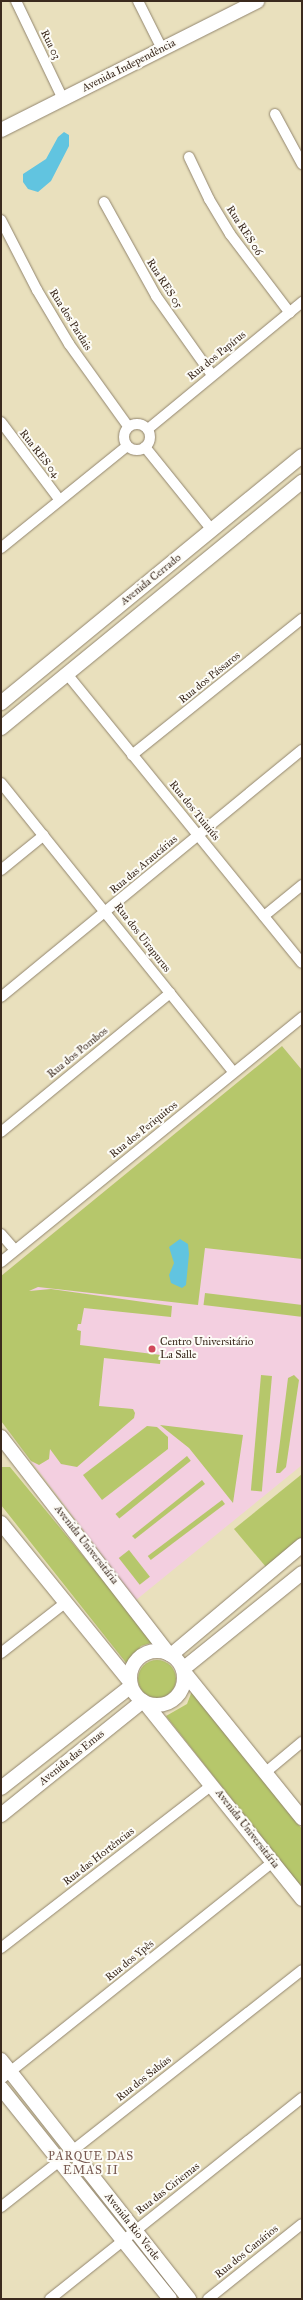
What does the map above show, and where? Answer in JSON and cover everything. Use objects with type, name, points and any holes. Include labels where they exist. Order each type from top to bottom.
[{"type":"street","name":"Rua 03","points":[[16,1],[63,99]]},
{"type":"street","points":[[138,1],[162,49]]},
{"type":"street","name":"Avenida Independência","points":[[1,130],[257,1]]},
{"type":"street","points":[[275,114],[302,164]]},
{"type":"street","name":"Rua RES 06","points":[[189,157],[209,198],[230,234],[290,312]]},
{"type":"street","name":"Rua RES 05","points":[[104,202],[156,296],[212,375]]},
{"type":"street","name":"Rua dos Pardais","points":[[1,220],[37,290],[65,337],[128,426]]},
{"type":"street","name":"Rua dos Papírus","points":[[148,429],[302,302]]},
{"type":"street","name":"Rua RES 04","points":[[1,422],[59,499]]},
{"type":"street","points":[[138,423],[148,429],[150,438],[146,447],[136,450],[127,446],[124,436],[128,426],[138,423]]},
{"type":"street","points":[[1,548],[59,499],[127,446]]},
{"type":"street","points":[[146,447],[212,530]]},
{"type":"street","name":"Avenida Cerrado","points":[[1,703],[302,456]]},
{"type":"street","name":"Avenida Cerrado","points":[[1,728],[302,482]]},
{"type":"street","name":"Rua dos Pássaros","points":[[132,755],[302,619]]},
{"type":"street","name":"Rua dos Tuiuiús","points":[[66,674],[302,963]]},
{"type":"street","name":"Rua das Araucárias","points":[[1,997],[107,912],[302,750]]},
{"type":"street","name":"Rua dos Uirapurus","points":[[1,783],[107,912],[233,1072]]},
{"type":"street","points":[[1,870],[44,835]]},
{"type":"street","points":[[264,916],[302,885]]},
{"type":"street","name":"Rua dos Pombos","points":[[1,1132],[170,993]]},
{"type":"street","name":"Rua dos Periquitos","points":[[1,1262],[302,1017]]},
{"type":"street","points":[[1,1234],[15,1250]]},
{"type":"street","name":"Avenida Universitária","points":[[1,1437],[170,1654]]},
{"type":"street","points":[[1,1456],[18,1458]]},
{"type":"street","points":[[1,1524],[144,1702],[156,1706],[174,1701],[184,1687],[184,1670]]},
{"type":"street","points":[[170,1654],[302,1545]]},
{"type":"street","points":[[184,1670],[302,1573]]},
{"type":"street","points":[[1,1653],[64,1603]]},
{"type":"street","points":[[130,1684],[134,1663],[141,1656],[157,1651],[170,1654],[302,1818]]},
{"type":"street","name":"Avenida das Emas","points":[[1,1788],[130,1684]]},
{"type":"street","name":"Avenida Universitária","points":[[144,1702],[302,1899]]},
{"type":"street","name":"Avenida das Emas","points":[[1,1815],[144,1702]]},
{"type":"street","points":[[266,1772],[302,1742]]},
{"type":"street","name":"Rua das Hortências","points":[[1,1948],[212,1785]]},
{"type":"street","name":"Rua dos Ypês","points":[[6,2075],[273,1862]]},
{"type":"street","name":"Rua dos Sabías","points":[[1,2207],[302,1970]]},
{"type":"street","name":"Avenida Rio Verde","points":[[1,2060],[6,2075],[72,2150],[189,2299]]},
{"type":"street","name":"Avenida Rio Verde","points":[[1,2088],[170,2299]]},
{"type":"street","name":"Rua das Ciriemas","points":[[50,2299],[302,2098]]},
{"type":"street","name":"Rua dos Canários","points":[[208,2299],[302,2224]]},
{"type":"shaded area","name":"Centro Universitário La Salle","points":[[282,1046],[302,1070],[302,1465],[136,1600],[1,1421],[1,1276]]},
{"type":"green space","points":[[282,1046],[302,1070],[302,1259],[205,1248],[198,1305],[38,1287],[29,1291],[51,1289],[172,1306],[171,1317],[84,1308],[81,1324],[78,1324],[77,1330],[81,1331],[80,1345],[161,1355],[160,1364],[104,1358],[99,1406],[133,1409],[135,1413],[134,1418],[77,1467],[61,1464],[50,1449],[49,1459],[39,1465],[31,1461],[1,1421],[1,1276]]},
{"type":"green space","points":[[205,1293],[302,1305],[301,1317],[204,1305]]},
{"type":"green space","points":[[261,1375],[272,1376],[262,1492],[251,1491]]},
{"type":"green space","points":[[294,1375],[299,1380],[286,1467],[280,1473],[276,1473],[288,1378]]},
{"type":"green space","points":[[160,1425],[243,1435],[233,1503],[189,1448]]},
{"type":"green space","points":[[147,1426],[157,1427],[168,1437],[168,1449],[102,1500],[83,1475]]},
{"type":"green space","points":[[187,1456],[191,1461],[119,1519],[116,1514]]},
{"type":"green space","points":[[1,1467],[10,1467],[154,1642],[141,1646],[127,1664],[1,1505]]},
{"type":"green space","points":[[302,1474],[302,1537],[266,1567],[234,1529]]},
{"type":"green space","points":[[202,1480],[205,1484],[135,1539],[132,1536]]},
{"type":"green space","points":[[222,1500],[225,1504],[151,1560],[148,1556]]},
{"type":"green space","points":[[129,1550],[150,1577],[140,1585],[119,1558]]},
{"type":"green space","points":[[157,1660],[167,1663],[173,1669],[176,1679],[173,1689],[167,1695],[157,1698],[147,1695],[141,1689],[138,1679],[141,1669],[147,1663]]},
{"type":"green space","points":[[192,1691],[302,1829],[302,1888],[166,1716],[187,1704]]},
{"type":"water","points":[[64,132],[69,135],[69,146],[51,181],[38,192],[28,189],[23,182],[23,174],[46,159],[58,137]]},
{"type":"water","points":[[180,1239],[188,1244],[189,1254],[186,1285],[182,1288],[171,1283],[169,1275],[174,1263],[169,1247]]},
{"type":"place","name":"Centro Universitário La Salle","points":[[152,1349]]},
{"type":"district","name":"PARQUE DAS EMAS II","points":[[91,2164]]}]
